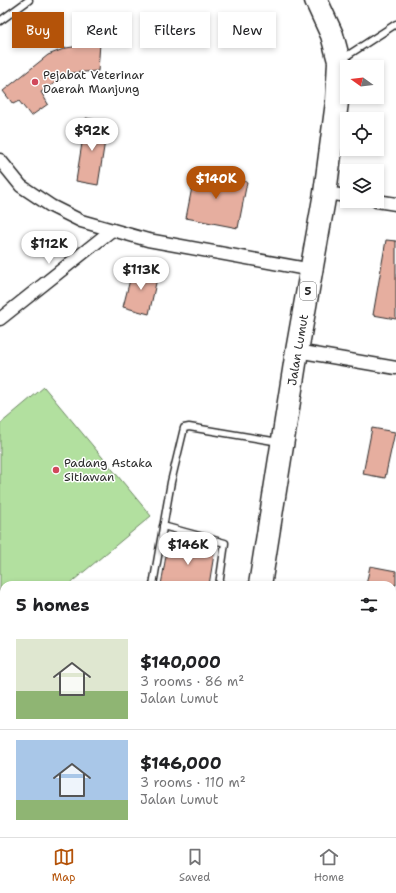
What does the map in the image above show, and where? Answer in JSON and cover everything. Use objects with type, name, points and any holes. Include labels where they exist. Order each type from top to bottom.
[{"type":"highway","name":"Jalan Lumut","points":[[261,581],[297,351],[325,193],[337,102],[339,61],[332,35],[316,0]]},
{"type":"street","points":[[0,160],[21,186],[51,206],[81,222],[148,240],[312,270]]},
{"type":"street","points":[[325,193],[340,195]]},
{"type":"street","points":[[384,202],[396,204]]},
{"type":"street","points":[[0,319],[112,230]]},
{"type":"street","points":[[297,351],[396,368]]},
{"type":"lane","points":[[0,21],[29,0]]},
{"type":"lane","points":[[339,61],[396,24]]},
{"type":"lane","points":[[154,581],[163,526],[184,428],[189,427],[282,443]]},
{"type":"lane","points":[[163,526],[225,543],[220,581]]},
{"type":"green space","name":"Padang Astaka Sitiawan","points":[[44,387],[151,516],[73,581],[0,581],[0,424]]},
{"type":"building","name":"Pejabat Veterinar Daerah Manjung","points":[[66,48],[100,48],[98,71],[70,73],[41,92],[48,104],[31,116],[19,101],[13,104],[3,91],[48,55]]},
{"type":"building","points":[[86,118],[108,122],[98,185],[76,181]]},
{"type":"building","points":[[195,172],[247,182],[238,228],[186,218]]},
{"type":"building","points":[[386,240],[396,241],[396,319],[373,315]]},
{"type":"building","points":[[133,268],[158,274],[149,314],[123,307]]},
{"type":"building","points":[[372,428],[395,432],[385,478],[363,474]]},
{"type":"building","points":[[168,544],[215,548],[210,581],[162,581]]},
{"type":"building","points":[[370,566],[396,571],[396,581],[367,581]]},
{"type":"place","name":"Pejabat Veterinar Daerah Manjung","points":[[35,82]]},
{"type":"place","name":"Padang Astaka Sitiawan","points":[[56,470]]}]
